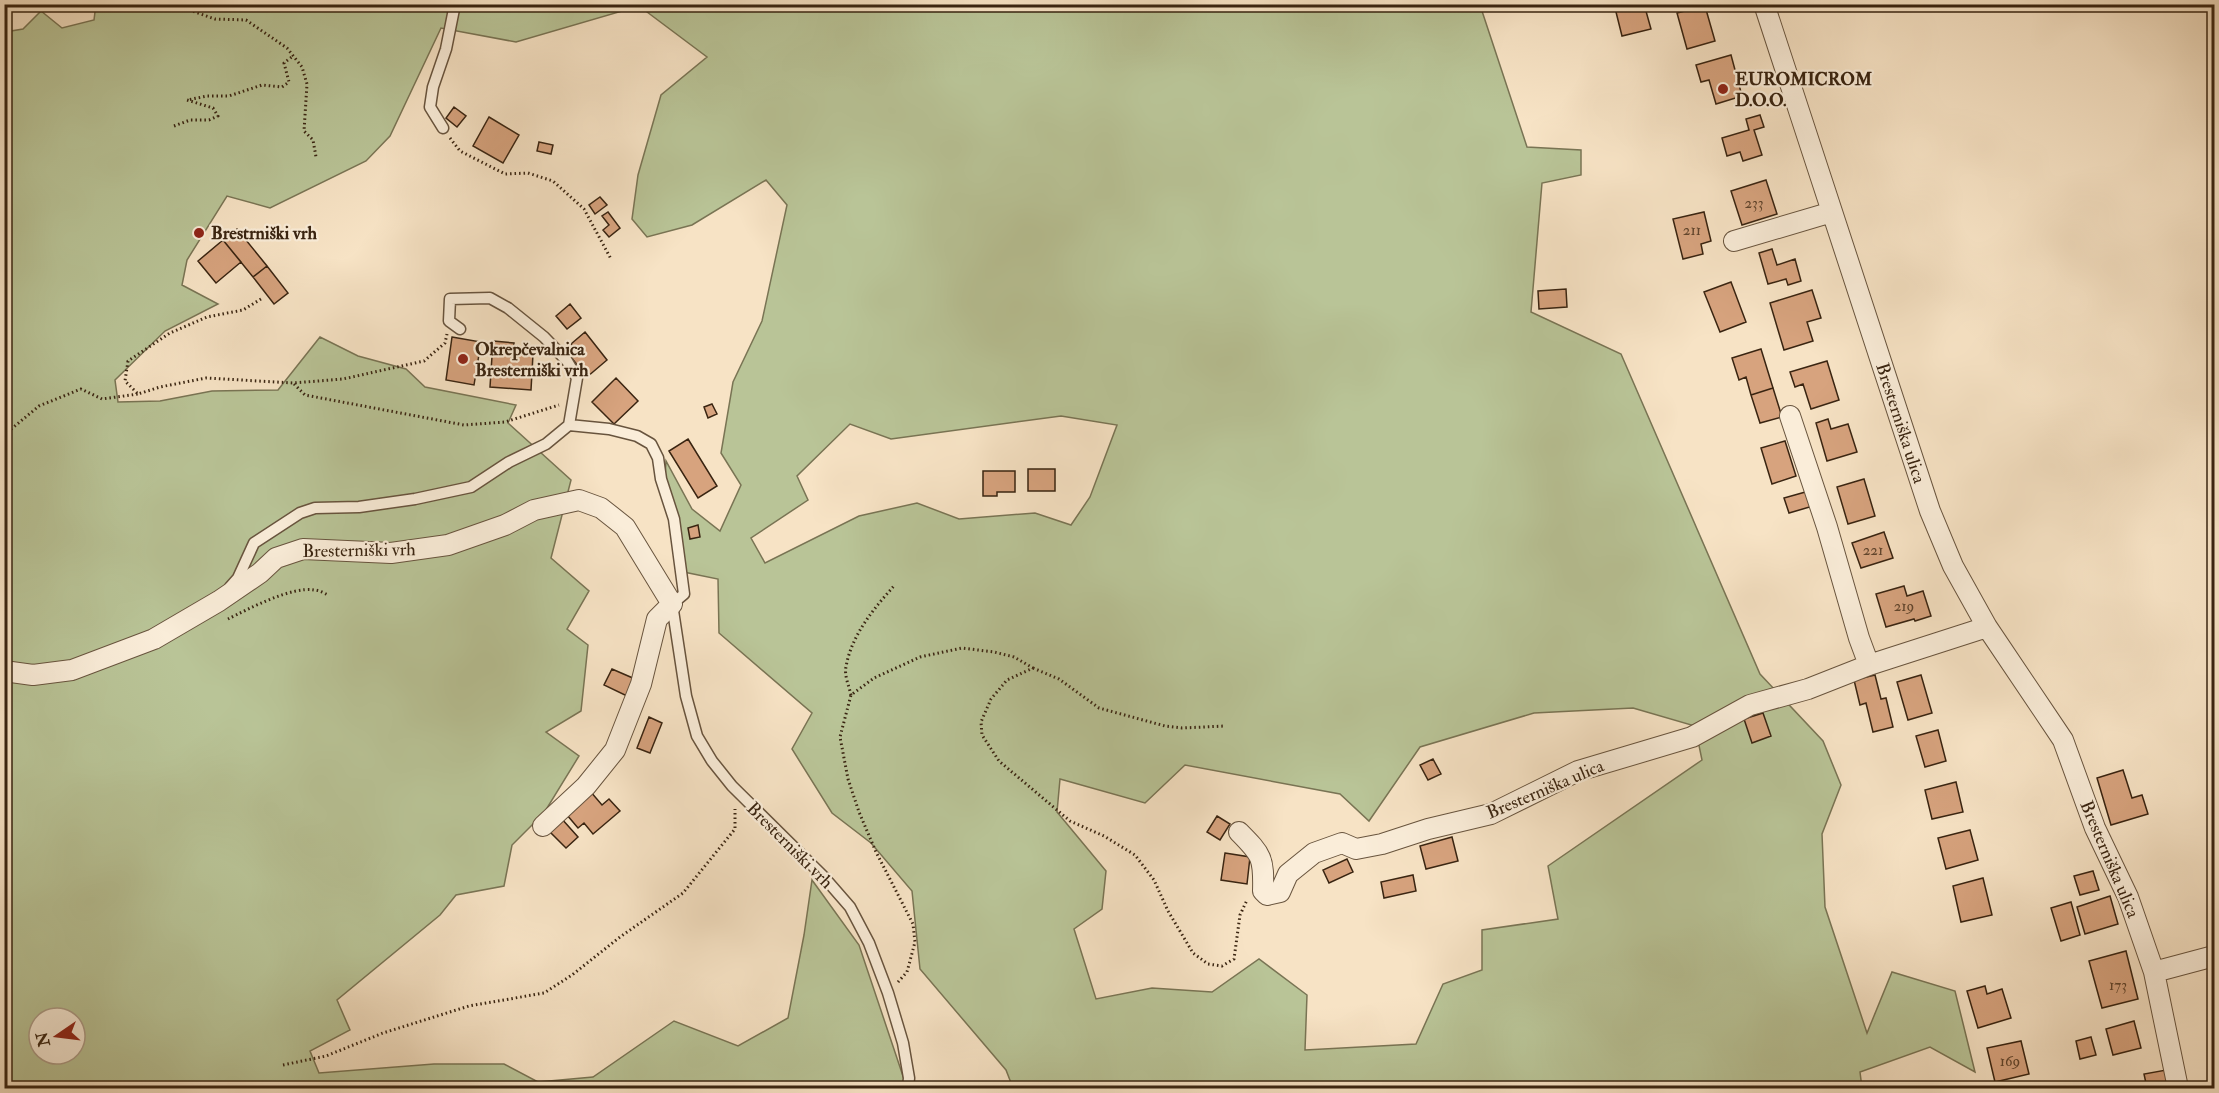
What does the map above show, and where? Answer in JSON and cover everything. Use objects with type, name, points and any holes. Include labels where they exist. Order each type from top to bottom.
[{"type":"street","name":"Bresterniška ulica","points":[[1764,4],[1930,512],[1953,566],[1987,627],[2063,740],[2095,828],[2128,897],[2154,972],[2178,1089]]},
{"type":"street","points":[[1734,241],[1832,212]]},
{"type":"street","points":[[1790,416],[1821,507],[1869,665]]},
{"type":"street","name":"Bresterniški vrh","points":[[4,671],[33,675],[72,670],[154,639],[222,610],[276,558],[303,549],[391,553],[448,545],[505,525],[534,510],[579,500],[601,508],[625,527],[672,604]]},
{"type":"street","points":[[543,826],[586,786],[615,750],[641,684],[657,619],[672,604]]},
{"type":"street","name":"Bresterniška ulica","points":[[1263,891],[1267,895],[1280,892],[1288,874],[1314,853],[1342,843],[1356,849],[1382,844],[1428,829],[1491,814],[1578,771],[1692,736],[1750,705],[1808,689],[1869,665],[1987,627]]},
{"type":"street","points":[[1239,832],[1259,852],[1265,873],[1263,891]]},
{"type":"street","points":[[2154,972],[2214,956]]},
{"type":"lane","points":[[443,128],[430,107],[433,87],[446,49],[455,4]]},
{"type":"lane","points":[[460,329],[449,321],[450,299],[490,298],[544,337],[567,361],[577,378],[569,425],[609,429],[638,436],[651,444],[658,458],[661,479],[674,519],[680,572],[684,586],[684,594],[672,604]]},
{"type":"lane","name":"Bresterniški vrh","points":[[222,610],[254,543],[300,513],[315,508],[359,507],[415,499],[471,488],[509,462],[546,444],[569,425]]},
{"type":"lane","name":"Bresterniški vrh","points":[[672,604],[686,696],[697,736],[712,761],[732,786],[823,876],[850,907],[869,943],[888,993],[903,1043],[909,1078],[908,1089]]},
{"type":"path","points":[[172,4],[215,19],[246,20],[287,48],[302,67],[308,84],[304,131],[313,140],[315,157]]},
{"type":"path","points":[[174,126],[190,120],[209,120],[218,116],[213,108],[187,100],[207,96],[229,96],[262,85],[282,87],[289,82],[284,63],[293,56]]},
{"type":"path","points":[[443,128],[460,151],[506,174],[528,174],[553,181],[584,209],[611,259]]},
{"type":"path","points":[[138,394],[125,381],[128,361],[170,333],[207,317],[243,310],[261,299]]},
{"type":"path","points":[[4,435],[39,406],[81,389],[102,399],[138,394],[206,378],[293,383],[343,379],[424,361],[445,343],[449,321]]},
{"type":"path","points":[[293,383],[304,395],[464,425],[505,423],[572,401]]},
{"type":"path","points":[[888,993],[907,972],[915,942],[913,924],[876,852],[859,812],[848,779],[840,737],[851,695],[845,669],[853,645],[876,605],[894,586]]},
{"type":"path","points":[[222,610],[256,605],[297,591],[315,590],[328,595]]},
{"type":"path","points":[[851,695],[874,678],[920,657],[962,648],[1014,657],[1059,679],[1099,708],[1165,726],[1182,728],[1225,726]]},
{"type":"path","points":[[1033,668],[1007,680],[991,699],[981,722],[982,735],[999,761],[1070,821],[1104,836],[1135,855],[1154,880],[1168,911],[1193,953],[1208,964],[1222,966],[1234,959],[1240,915],[1249,896],[1263,891]]},
{"type":"path","points":[[282,1065],[326,1056],[383,1033],[469,1006],[544,993],[683,893],[735,829],[736,814],[732,786]]},
{"type":"green space","points":[[96,4],[1480,5],[1527,147],[1581,150],[1581,175],[1542,183],[1531,312],[1621,354],[1760,674],[1823,741],[1841,785],[1822,834],[1825,907],[1867,1033],[1892,972],[1955,991],[1975,1072],[1930,1047],[1860,1072],[1862,1088],[1013,1088],[1006,1070],[920,969],[912,891],[871,843],[832,813],[792,749],[812,713],[719,633],[718,579],[679,571],[664,492],[666,461],[692,509],[720,531],[741,485],[721,453],[733,382],[762,321],[787,205],[766,180],[692,225],[647,237],[632,219],[638,175],[661,95],[707,57],[639,6],[516,42],[441,28],[390,136],[366,161],[270,208],[227,196],[187,260],[182,285],[218,304],[165,331],[115,380],[118,402],[160,401],[212,391],[278,390],[320,337],[358,356],[406,369],[425,387],[516,405],[508,423],[571,480],[551,558],[589,591],[567,629],[588,645],[581,711],[546,732],[579,756],[544,813],[512,845],[504,886],[456,895],[440,915],[337,1000],[350,1030],[310,1051],[319,1073],[434,1064],[504,1064],[538,1082],[593,1077],[674,1021],[738,1046],[788,1018],[812,880],[859,945],[907,1088],[5,1088],[5,32],[23,29],[41,11],[62,28],[94,20]],"holes":[[[1061,416],[1117,425],[1090,497],[1071,525],[1035,513],[959,519],[917,503],[859,516],[765,563],[751,538],[808,500],[797,476],[850,424],[891,439]],[[1633,708],[1695,726],[1702,760],[1548,866],[1558,919],[1482,930],[1482,970],[1443,984],[1416,1044],[1305,1050],[1307,995],[1259,959],[1212,992],[1152,988],[1096,999],[1074,929],[1102,909],[1106,871],[1057,812],[1060,779],[1145,803],[1185,765],[1340,794],[1369,821],[1420,747],[1534,713]]]},
{"type":"building","points":[[1614,4],[1644,4],[1651,29],[1622,36]]},
{"type":"building","points":[[1705,6],[1715,41],[1687,49],[1677,13]]},
{"type":"building","points":[[1731,55],[1742,96],[1716,104],[1709,80],[1701,82],[1696,65]]},
{"type":"building","points":[[454,107],[466,116],[457,127],[446,118]]},
{"type":"building","points":[[1760,115],[1764,127],[1754,130],[1762,155],[1743,161],[1740,152],[1727,156],[1722,138],[1749,130],[1746,119]]},
{"type":"building","points":[[489,117],[519,135],[503,163],[473,146]]},
{"type":"building","points":[[539,142],[553,145],[551,154],[537,151]]},
{"type":"building","points":[[1766,180],[1777,214],[1742,225],[1731,191]]},
{"type":"building","points":[[600,197],[607,205],[595,214],[589,205]]},
{"type":"building","points":[[608,212],[620,228],[609,237],[603,230],[609,225],[602,216]]},
{"type":"building","points":[[1704,212],[1711,241],[1701,244],[1703,254],[1683,259],[1673,219]]},
{"type":"building","points":[[237,229],[267,266],[253,277],[223,240]]},
{"type":"building","points":[[223,240],[241,262],[216,283],[198,261]]},
{"type":"building","points":[[1772,249],[1777,265],[1795,259],[1801,281],[1788,285],[1786,279],[1768,284],[1759,253]]},
{"type":"building","points":[[267,266],[288,293],[274,304],[253,277]]},
{"type":"building","points":[[1731,282],[1746,322],[1720,332],[1704,292]]},
{"type":"building","points":[[1566,289],[1567,307],[1539,309],[1538,291]]},
{"type":"building","points":[[1812,290],[1821,318],[1807,322],[1813,341],[1784,350],[1770,303]]},
{"type":"building","points":[[570,304],[581,318],[567,329],[556,316]]},
{"type":"building","points":[[585,332],[607,360],[587,377],[570,356],[577,351],[571,344]]},
{"type":"building","points":[[452,337],[481,342],[474,385],[446,380]]},
{"type":"building","points":[[493,341],[514,343],[513,353],[533,354],[531,390],[490,387]]},
{"type":"building","points":[[1761,349],[1773,388],[1751,395],[1746,377],[1739,380],[1732,358]]},
{"type":"building","points":[[1827,361],[1839,400],[1811,409],[1803,384],[1795,387],[1790,372]]},
{"type":"building","points":[[616,378],[638,401],[614,424],[592,402]]},
{"type":"building","points":[[1773,388],[1782,417],[1760,423],[1751,395]]},
{"type":"building","points":[[712,404],[717,414],[708,418],[704,407]]},
{"type":"building","points":[[1828,419],[1831,429],[1848,424],[1857,452],[1827,461],[1816,423]]},
{"type":"building","points":[[688,439],[717,486],[698,498],[669,451]]},
{"type":"building","points":[[1785,441],[1796,476],[1772,484],[1761,448]]},
{"type":"building","points":[[1028,469],[1055,469],[1055,491],[1028,491]]},
{"type":"building","points":[[983,471],[1015,471],[1015,492],[997,492],[997,496],[983,496]]},
{"type":"building","points":[[1864,479],[1875,516],[1848,524],[1837,487]]},
{"type":"building","points":[[1809,491],[1813,506],[1789,513],[1784,498]]},
{"type":"building","points":[[698,525],[700,537],[690,539],[688,528]]},
{"type":"building","points":[[1884,532],[1893,558],[1861,568],[1852,543]]},
{"type":"building","points":[[1904,586],[1907,596],[1923,591],[1931,616],[1886,627],[1876,594]]},
{"type":"building","points":[[612,669],[635,679],[627,696],[604,685]]},
{"type":"building","points":[[1875,675],[1881,699],[1886,698],[1893,727],[1873,732],[1866,703],[1860,705],[1854,680]]},
{"type":"building","points":[[1921,675],[1932,713],[1908,720],[1897,682]]},
{"type":"building","points":[[1763,713],[1771,736],[1752,743],[1744,719]]},
{"type":"building","points":[[649,717],[662,723],[650,753],[637,748]]},
{"type":"building","points":[[1938,730],[1946,761],[1925,767],[1916,736]]},
{"type":"building","points":[[1433,759],[1441,774],[1428,780],[1420,765]]},
{"type":"building","points":[[2123,770],[2132,798],[2142,795],[2148,814],[2111,825],[2097,778]]},
{"type":"building","points":[[1956,782],[1963,812],[1932,819],[1925,790]]},
{"type":"building","points":[[590,791],[602,805],[609,799],[620,811],[593,834],[584,823],[578,828],[567,815]]},
{"type":"building","points":[[1217,816],[1230,824],[1220,840],[1207,832]]},
{"type":"building","points":[[561,818],[578,837],[566,848],[548,830]]},
{"type":"building","points":[[1970,830],[1978,860],[1946,869],[1938,838]]},
{"type":"building","points":[[1452,837],[1458,861],[1426,869],[1420,846]]},
{"type":"building","points":[[1225,853],[1250,857],[1247,884],[1221,880]]},
{"type":"building","points":[[1347,859],[1353,872],[1329,883],[1323,870]]},
{"type":"building","points":[[2093,871],[2099,890],[2080,895],[2074,876]]},
{"type":"building","points":[[1413,875],[1416,891],[1384,898],[1381,882]]},
{"type":"building","points":[[1983,878],[1992,915],[1961,922],[1953,886]]},
{"type":"building","points":[[2110,896],[2118,924],[2085,934],[2077,907]]},
{"type":"building","points":[[2071,902],[2080,935],[2061,941],[2051,908]]},
{"type":"building","points":[[2126,951],[2138,999],[2102,1008],[2089,961]]},
{"type":"building","points":[[1985,986],[1987,994],[2002,989],[2011,1018],[1978,1028],[1967,991]]},
{"type":"building","points":[[2134,1021],[2141,1048],[2113,1055],[2106,1029]]},
{"type":"building","points":[[2091,1037],[2096,1055],[2080,1059],[2076,1041]]},
{"type":"building","points":[[2021,1041],[2029,1074],[1995,1082],[1987,1048]]},
{"type":"building","points":[[2166,1070],[2169,1088],[2147,1088],[2144,1074]]},
{"type":"place","name":"EUROMICROM D.O.O.","points":[[1723,89]]},
{"type":"place","name":"Brestrniški vrh","points":[[199,233]]},
{"type":"place","name":"Okrepčevalnica Bresterniški vrh","points":[[463,359]]}]
